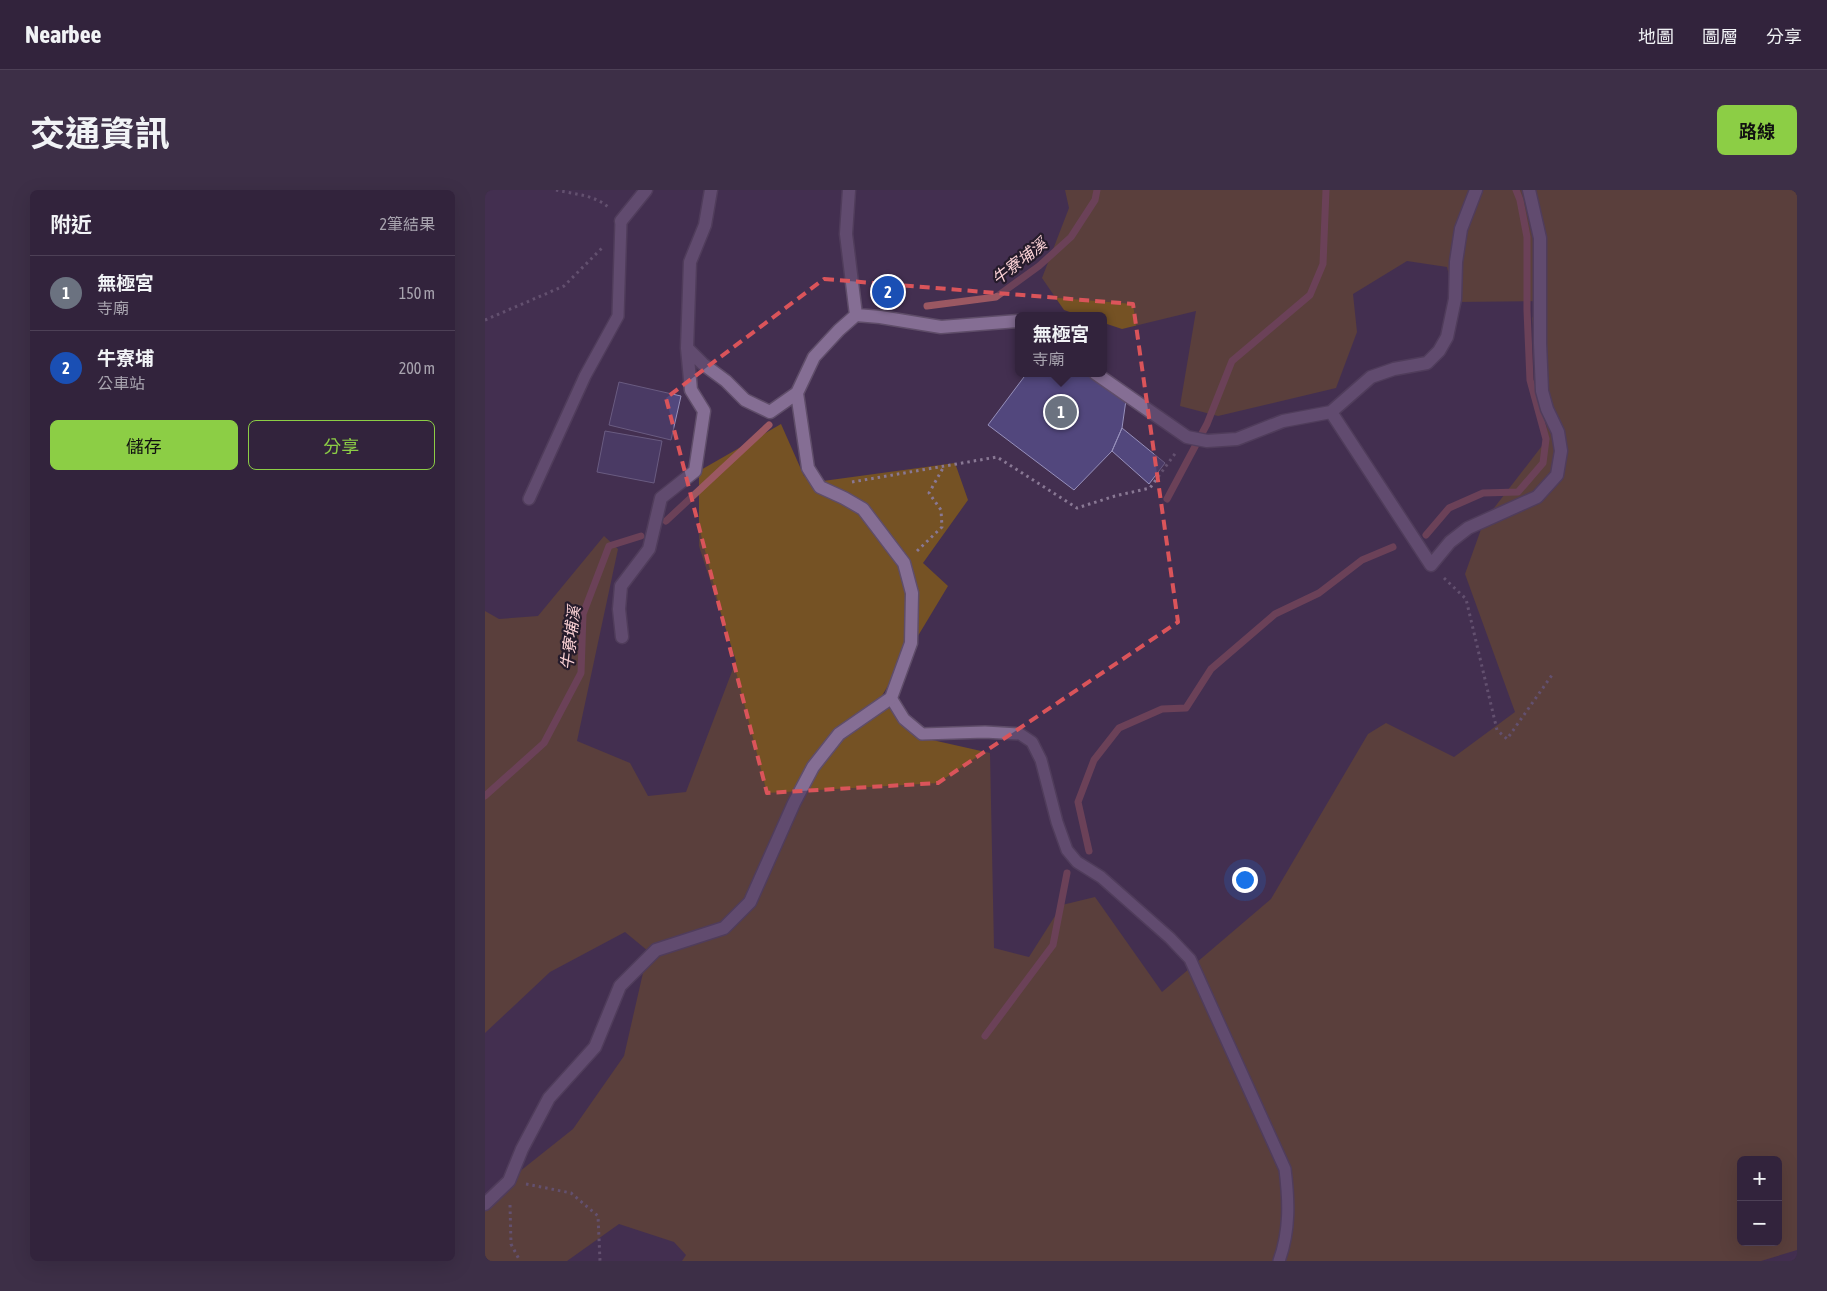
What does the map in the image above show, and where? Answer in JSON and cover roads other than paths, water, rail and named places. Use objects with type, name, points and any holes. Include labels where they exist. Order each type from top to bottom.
[{"type":"street","points":[[621,221],[646,190]]},
{"type":"street","points":[[623,637],[619,609],[621,586],[649,549],[661,498],[695,470],[704,411],[691,390],[687,348],[690,262],[705,226],[711,190]]},
{"type":"street","points":[[849,190],[845,234],[856,316]]},
{"type":"street","points":[[1101,377],[1187,437],[1207,441],[1237,440],[1283,421],[1331,412],[1371,377],[1394,369],[1427,363],[1439,351],[1447,337],[1455,299],[1461,229],[1476,190]]},
{"type":"street","points":[[1331,412],[1431,565],[1450,542],[1468,528],[1537,496],[1557,475],[1561,451],[1558,432],[1547,409],[1542,391],[1540,238],[1529,190]]},
{"type":"street","points":[[687,348],[745,400],[770,412],[797,393],[814,357],[839,330],[856,316],[880,317],[941,327],[1015,321]]},
{"type":"street","points":[[485,1204],[509,1181],[522,1149],[549,1098],[595,1047],[620,986],[656,950],[724,928],[750,902],[794,803],[813,767],[839,734],[891,698],[911,643],[912,593],[904,563],[863,509],[820,487],[807,468],[797,393]]},
{"type":"lane","points":[[529,499],[585,376],[618,316],[621,221]]},
{"type":"lane","points":[[891,698],[904,719],[922,734],[985,732],[1020,734],[1032,742],[1041,760],[1057,822],[1067,850],[1077,862],[1101,877],[1170,938],[1190,960],[1285,1169],[1288,1222],[1279,1261]]},
{"type":"waterway","name":"牛寮埔溪","points":[[927,306],[996,297],[1039,266],[1071,237],[1095,200],[1097,190]]},
{"type":"waterway","points":[[1167,499],[1207,424],[1232,361],[1310,295],[1323,264],[1326,190]]},
{"type":"waterway","points":[[1426,535],[1449,508],[1483,493],[1518,492],[1543,463],[1546,439],[1530,380],[1527,310],[1527,237],[1520,200],[1516,190]]},
{"type":"waterway","name":"牛寮埔溪","points":[[666,521],[769,425]]},
{"type":"waterway","name":"牛寮埔溪","points":[[485,796],[544,743],[581,673],[583,614],[609,546],[641,536]]},
{"type":"waterway","points":[[1089,851],[1078,802],[1094,760],[1119,728],[1162,709],[1186,708],[1211,669],[1275,614],[1319,593],[1362,560],[1393,547]]},
{"type":"waterway","points":[[985,1036],[1053,945],[1067,873]]},
{"type":"place","name":"牛寮埔","points":[[888,292]]},
{"type":"place","name":"無極宮","points":[[1061,412]]}]
